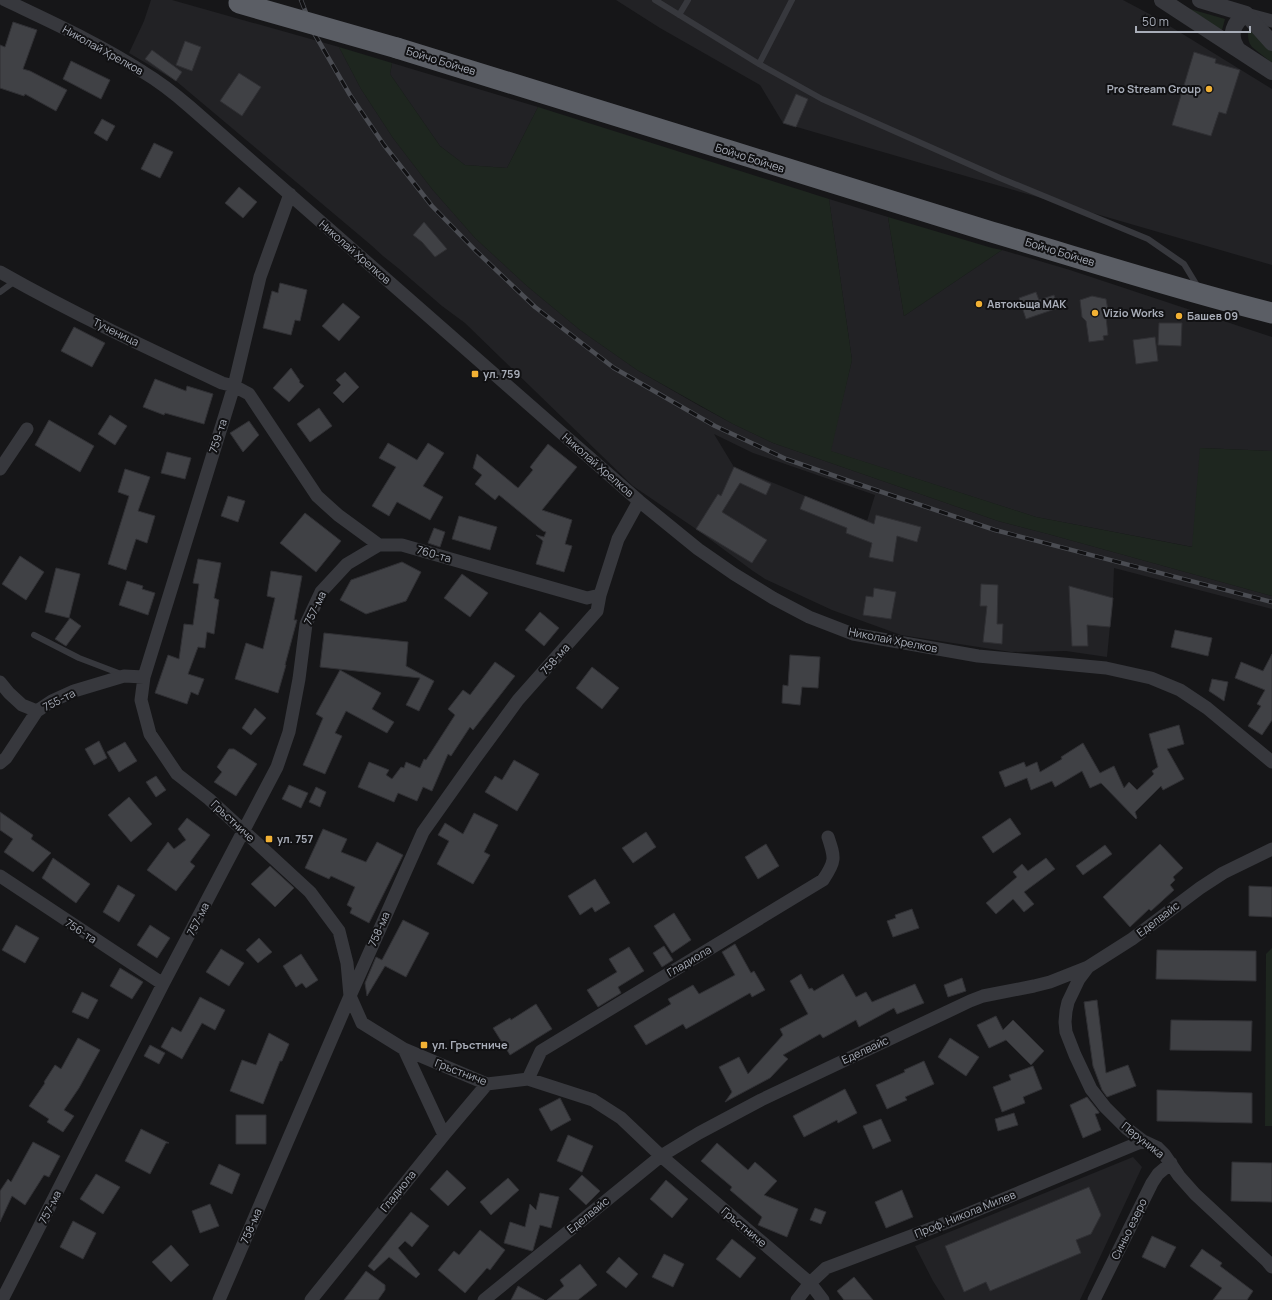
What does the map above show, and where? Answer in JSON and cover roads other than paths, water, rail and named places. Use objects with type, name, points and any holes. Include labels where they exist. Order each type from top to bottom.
[{"type":"highway","name":"Бойчо Бойчев","points":[[234,1],[543,92],[806,176],[1203,296],[1272,313]]},
{"type":"street","name":"Николай Хрелков","points":[[5,0],[118,57],[167,88],[290,194],[639,501],[698,549],[734,574],[773,598],[809,617],[853,634],[978,656],[1106,668],[1151,678],[1180,690],[1207,708],[1272,762]]},
{"type":"street","points":[[1162,0],[1272,72]]},
{"type":"street","points":[[1200,0],[1272,21]]},
{"type":"street","points":[[1237,48],[1234,43],[1232,32],[1238,21],[1246,14]]},
{"type":"street","points":[[1246,14],[1272,43]]},
{"type":"street","name":"759-та","points":[[144,676],[234,386],[260,277],[290,194]]},
{"type":"street","name":"Тученица","points":[[0,272],[47,299],[125,337],[222,383],[234,386]]},
{"type":"street","points":[[234,386],[249,394],[317,496],[338,515],[379,545]]},
{"type":"street","points":[[0,469],[27,429]]},
{"type":"street","points":[[600,595],[618,539],[639,501]]},
{"type":"street","name":"760-та","points":[[379,545],[402,545],[587,598],[600,595]]},
{"type":"street","name":"757-ма","points":[[2,1300],[163,984],[277,767],[289,732],[299,679],[306,624],[321,592],[347,564],[379,545]]},
{"type":"street","name":"758-ма","points":[[219,1300],[350,996],[423,832],[518,700],[597,610],[600,595]]},
{"type":"street","name":"755-та","points":[[0,762],[6,758],[37,711],[52,701],[74,691],[124,676],[144,676]]},
{"type":"street","name":"Гръстниче","points":[[144,676],[141,700],[150,734],[177,774],[209,799],[310,892],[339,931],[347,963],[350,996],[362,1023],[404,1049],[487,1084],[528,1079],[594,1100],[621,1118],[661,1156],[810,1283],[823,1300]]},
{"type":"street","points":[[0,682],[22,705],[37,711]]},
{"type":"street","name":"Гладиола","points":[[528,1079],[541,1050],[823,880],[831,868],[834,855],[828,836]]},
{"type":"street","name":"Еделвайс","points":[[484,1300],[661,1156],[699,1133],[761,1100],[970,1001],[983,996],[1050,982],[1088,966],[1132,939],[1200,888],[1224,873],[1272,849]]},
{"type":"street","name":"756-та","points":[[0,876],[163,984]]},
{"type":"street","name":"Перуника","points":[[1088,966],[1068,1002],[1066,1011],[1066,1032],[1091,1089],[1096,1097],[1126,1128],[1143,1141],[1158,1148],[1195,1194],[1272,1267]]},
{"type":"street","points":[[404,1049],[444,1134]]},
{"type":"street","name":"Гладиола","points":[[311,1300],[444,1134],[487,1084]]},
{"type":"street","name":"Проф. Никола Милев","points":[[797,1300],[810,1283],[826,1268],[948,1222],[1143,1141]]},
{"type":"street","name":"Синьо езеро","points":[[1094,1300],[1152,1183],[1158,1174],[1171,1163]]},
{"type":"lane","points":[[655,0],[759,64],[829,102],[1000,178],[1148,239],[1184,264],[1203,296]]},
{"type":"lane","points":[[679,15],[688,0]]},
{"type":"lane","points":[[759,64],[792,0]]},
{"type":"lane","points":[[0,292],[15,281]]},
{"type":"lane","points":[[34,635],[79,658],[124,676]]},
{"type":"railway","points":[[301,0],[314,33],[350,95],[384,145],[432,206],[476,251],[535,307],[614,368],[715,426],[786,459],[995,530],[1272,602]]},
{"type":"place","name":"Pro Stream Group","points":[[1209,89]]},
{"type":"place","name":"Автокъща МАК","points":[[979,304]]},
{"type":"place","name":"Vizio Works","points":[[1095,313]]},
{"type":"place","name":"Башев 09","points":[[1179,316]]},
{"type":"place","name":"ул. 759","points":[[475,374]]},
{"type":"place","name":"ул. 757","points":[[269,839]]},
{"type":"place","name":"ул. Гръстниче","points":[[424,1045]]}]
